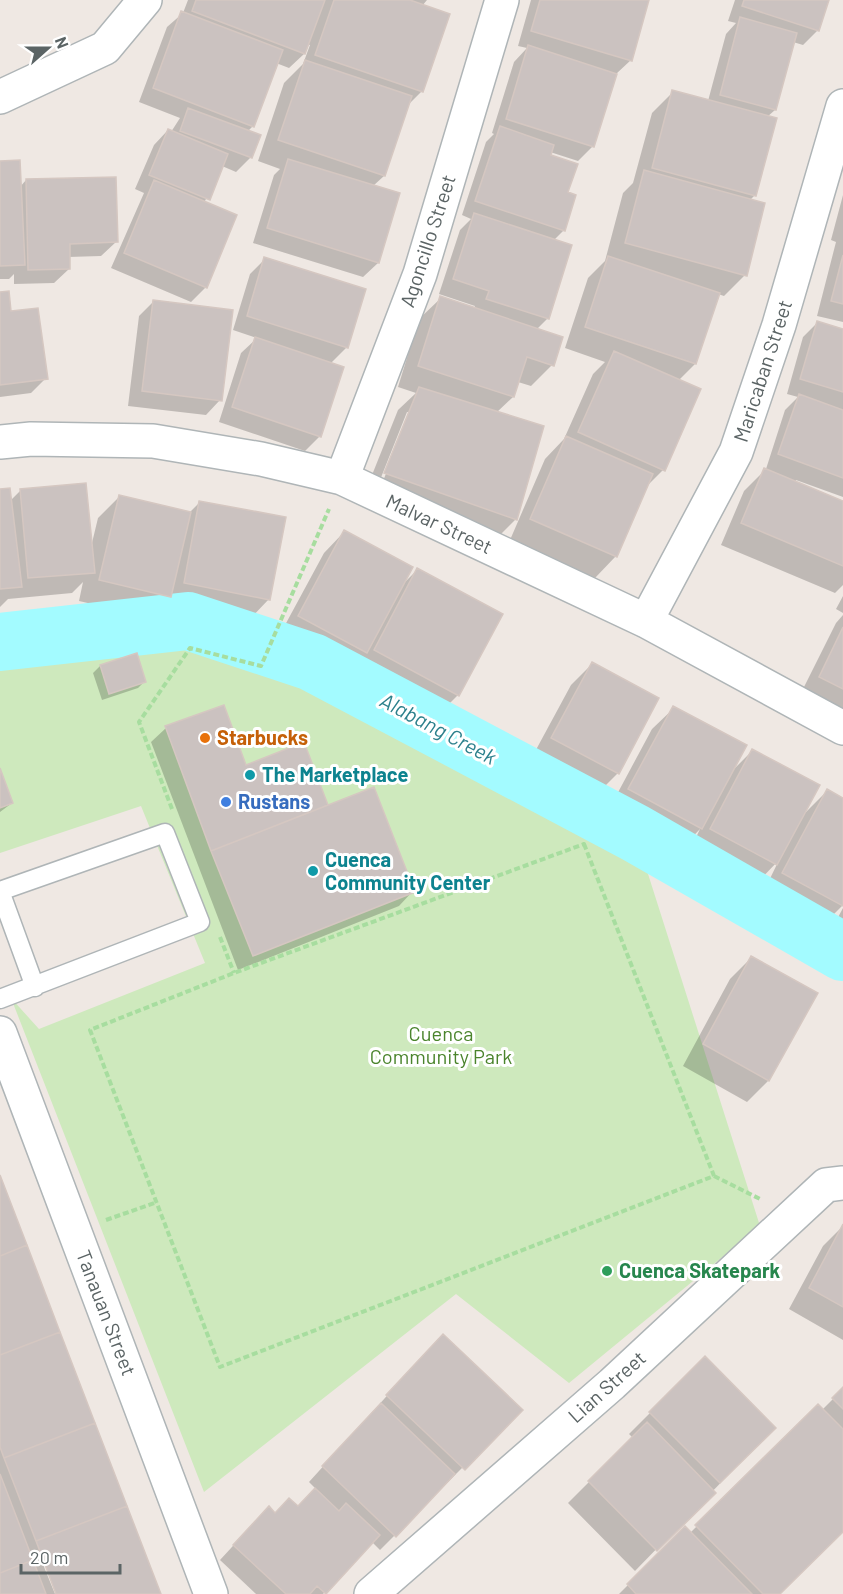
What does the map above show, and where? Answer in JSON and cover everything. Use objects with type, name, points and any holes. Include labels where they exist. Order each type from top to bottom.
[{"type":"street","points":[[0,97],[105,48],[145,0]]},
{"type":"street","name":"Agoncillo Street","points":[[342,478],[420,274],[502,0]]},
{"type":"street","name":"Maricaban Street","points":[[646,621],[736,452],[779,325],[843,106]]},
{"type":"street","name":"Malvar Street","points":[[0,442],[31,439],[153,441],[261,459],[342,478],[646,621],[843,728]]},
{"type":"street","name":"Tanauan Street","points":[[0,1033],[211,1594]]},
{"type":"street","name":"Lian Street","points":[[370,1594],[612,1384],[826,1185],[843,1183]]},
{"type":"lane","points":[[0,999],[35,987],[200,922],[165,833],[0,891],[35,987]]},
{"type":"path","points":[[176,819],[139,722],[190,648],[261,666],[342,478]]},
{"type":"path","points":[[714,1176],[219,1367],[90,1030],[234,973],[584,844],[714,1176],[794,1215]]},
{"type":"path","points":[[218,931],[234,973]]},
{"type":"path","points":[[76,1231],[156,1202]]},
{"type":"green space","name":"Cuenca Community Park","points":[[188,621],[635,833],[760,1226],[569,1383],[456,1294],[204,1492],[11,998],[39,1029],[205,963],[141,806],[0,853],[0,657],[61,636]]},
{"type":"building","points":[[196,0],[325,0],[305,54],[192,11]]},
{"type":"building","points":[[334,0],[410,0],[450,14],[423,92],[315,55]]},
{"type":"building","points":[[540,0],[649,0],[632,61],[531,31]]},
{"type":"building","points":[[744,0],[829,0],[819,31],[742,6]]},
{"type":"building","points":[[181,11],[283,50],[254,127],[153,88]]},
{"type":"building","points":[[740,17],[797,33],[776,110],[720,95]]},
{"type":"building","points":[[528,45],[617,74],[594,147],[506,119]]},
{"type":"building","points":[[305,60],[412,96],[385,176],[278,140]]},
{"type":"building","points":[[672,90],[777,118],[756,196],[652,168]]},
{"type":"building","points":[[188,108],[261,135],[252,158],[180,131]]},
{"type":"building","points":[[500,126],[554,145],[551,155],[578,164],[568,192],[576,195],[565,231],[475,201]]},
{"type":"building","points":[[168,129],[228,154],[210,200],[149,175]]},
{"type":"building","points":[[288,159],[400,193],[379,263],[267,228]]},
{"type":"building","points":[[20,160],[25,265],[0,266],[0,161]]},
{"type":"building","points":[[644,170],[765,203],[747,276],[625,243]]},
{"type":"building","points":[[116,177],[118,242],[70,244],[70,269],[28,270],[26,179]]},
{"type":"building","points":[[154,180],[237,215],[207,288],[124,253]]},
{"type":"building","points":[[474,213],[572,245],[549,319],[486,299],[489,291],[453,279]]},
{"type":"building","points":[[843,255],[843,304],[831,301]]},
{"type":"building","points":[[608,256],[720,293],[696,364],[585,327]]},
{"type":"building","points":[[264,257],[366,289],[348,348],[247,316]]},
{"type":"building","points":[[9,291],[11,311],[38,308],[48,379],[0,385],[0,292]]},
{"type":"building","points":[[440,296],[563,337],[554,366],[527,357],[514,397],[418,366]]},
{"type":"building","points":[[153,300],[233,310],[222,401],[142,391]]},
{"type":"building","points":[[817,321],[843,329],[843,392],[800,379]]},
{"type":"building","points":[[255,337],[344,367],[321,437],[232,407]]},
{"type":"building","points":[[614,351],[701,389],[665,471],[578,432]]},
{"type":"building","points":[[419,387],[544,426],[517,520],[384,473]]},
{"type":"building","points":[[799,394],[843,410],[843,478],[778,454]]},
{"type":"building","points":[[566,436],[653,474],[617,557],[530,519]]},
{"type":"building","points":[[764,468],[843,501],[843,566],[741,523]]},
{"type":"building","points":[[86,483],[95,573],[28,578],[20,489]]},
{"type":"building","points":[[10,488],[22,587],[0,589],[0,489]]},
{"type":"building","points":[[119,495],[191,512],[171,597],[99,580]]},
{"type":"building","points":[[199,501],[286,517],[270,600],[184,583]]},
{"type":"building","points":[[344,530],[413,567],[367,653],[298,616]]},
{"type":"building","points":[[417,568],[503,614],[459,696],[374,650]]},
{"type":"building","points":[[843,627],[843,689],[819,677]]},
{"type":"building","points":[[137,653],[146,682],[109,694],[100,665]]},
{"type":"building","points":[[592,662],[659,698],[619,774],[551,738]]},
{"type":"building","name":"The Marketplace","points":[[224,705],[246,765],[304,742],[328,805],[211,851],[165,726]]},
{"type":"building","points":[[673,706],[747,745],[702,829],[628,789]]},
{"type":"building","points":[[752,749],[820,785],[777,865],[710,829]]},
{"type":"building","points":[[0,768],[13,803],[0,808]]},
{"type":"building","name":"Cuenca Community Center","points":[[374,787],[415,892],[253,956],[211,851]]},
{"type":"building","points":[[827,789],[843,798],[843,906],[782,873]]},
{"type":"building","points":[[751,956],[818,993],[769,1081],[703,1044]]},
{"type":"building","points":[[0,1175],[27,1245],[0,1256]]},
{"type":"building","points":[[843,1224],[843,1307],[809,1288]]},
{"type":"building","points":[[27,1245],[60,1332],[0,1355],[0,1256]]},
{"type":"building","points":[[60,1332],[95,1423],[4,1458],[0,1447],[0,1355]]},
{"type":"building","points":[[443,1334],[523,1410],[465,1470],[386,1395]]},
{"type":"building","points":[[705,1356],[776,1428],[720,1483],[649,1412]]},
{"type":"building","points":[[843,1387],[843,1409],[832,1398]]},
{"type":"building","points":[[381,1403],[455,1474],[396,1537],[322,1466]]},
{"type":"building","points":[[818,1404],[843,1429],[843,1532],[780,1594],[763,1594],[695,1525]]},
{"type":"building","points":[[647,1422],[716,1493],[657,1551],[588,1481]]},
{"type":"building","points":[[95,1423],[127,1506],[36,1541],[4,1458]]},
{"type":"building","points":[[0,1474],[33,1560],[0,1573]]},
{"type":"building","points":[[315,1488],[339,1511],[346,1503],[380,1535],[326,1594],[317,1586],[310,1594],[286,1594],[233,1545],[269,1506],[275,1513],[289,1498],[298,1506]]},
{"type":"building","points":[[127,1506],[161,1594],[56,1594],[36,1541]]},
{"type":"building","points":[[685,1526],[752,1594],[636,1594],[627,1584]]},
{"type":"building","points":[[33,1560],[46,1594],[0,1594],[0,1573]]},
{"type":"waterway","name":"Alabang Creek","points":[[0,642],[188,621],[312,662],[635,833],[843,952]]},
{"type":"place","name":"Starbucks","points":[[205,738]]},
{"type":"place","name":"The Marketplace","points":[[250,775]]},
{"type":"place","name":"Rustans","points":[[226,802]]},
{"type":"place","name":"Cuenca Community Center","points":[[313,871]]},
{"type":"place","name":"Cuenca Skatepark","points":[[607,1271]]}]
